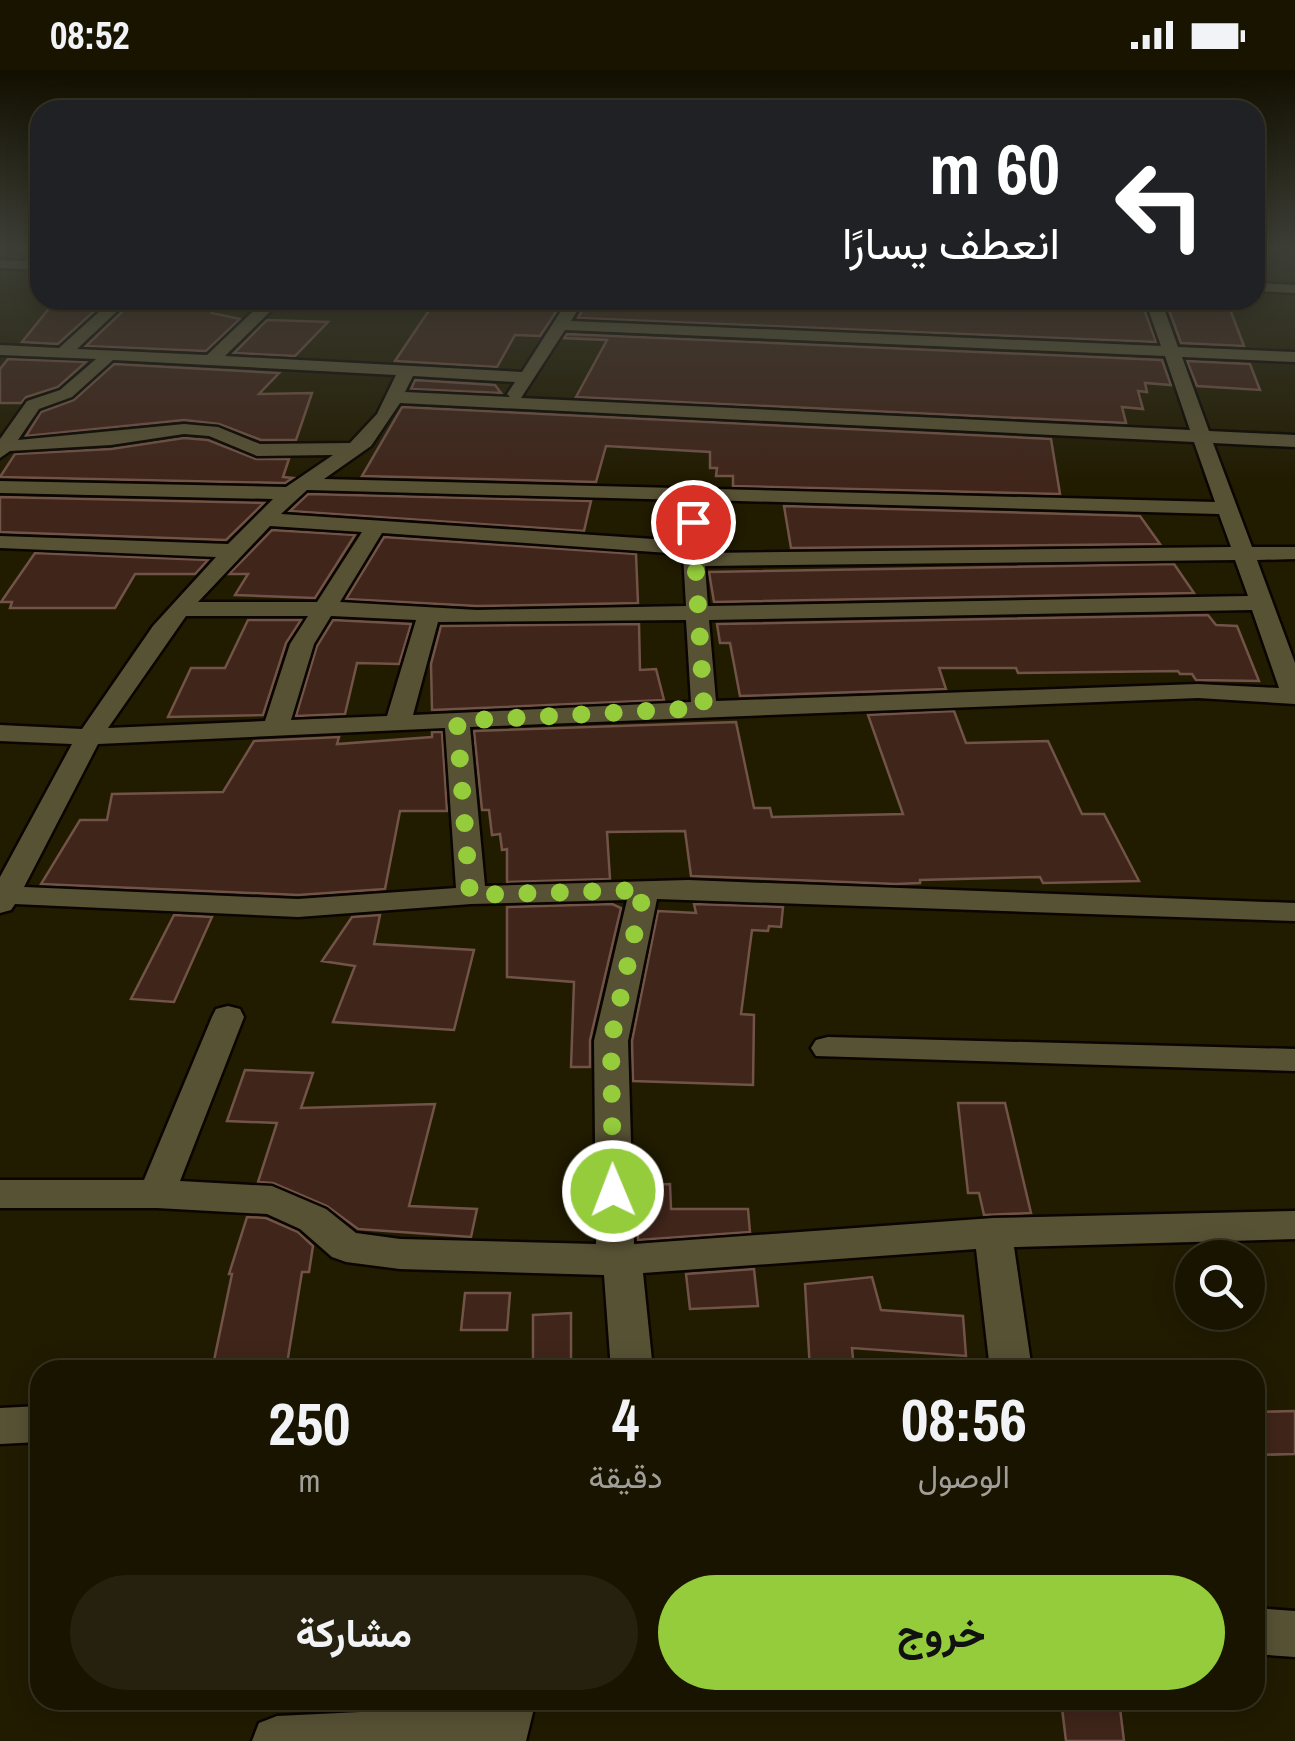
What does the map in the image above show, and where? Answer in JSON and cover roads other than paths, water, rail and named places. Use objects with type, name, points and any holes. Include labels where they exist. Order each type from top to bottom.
[{"type":"street","points":[[64,352],[90,328]]},
{"type":"street","points":[[210,361],[245,328]]},
{"type":"street","points":[[512,401],[556,328]]},
{"type":"street","points":[[623,328],[1295,357]]},
{"type":"street","points":[[0,733],[89,737],[704,708],[1198,691],[1295,696],[1162,328]]},
{"type":"street","points":[[0,350],[526,377]]},
{"type":"street","points":[[2,405],[33,405],[60,399],[109,355]]},
{"type":"street","points":[[407,370],[372,434],[296,489],[179,608],[89,737],[5,886],[298,908],[470,895],[644,890],[1295,912]]},
{"type":"street","points":[[394,397],[1295,442]]},
{"type":"street","points":[[2,448],[33,405]]},
{"type":"street","points":[[2,448],[111,440],[184,429],[212,431],[258,450],[356,448]]},
{"type":"street","points":[[0,487],[296,489],[1230,508]]},
{"type":"street","points":[[694,496],[693,554],[704,708]]},
{"type":"street","points":[[264,520],[693,554],[1243,550],[1295,553]]},
{"type":"street","points":[[275,730],[302,644],[376,527]]},
{"type":"street","points":[[0,542],[231,552]]},
{"type":"street","points":[[179,608],[323,609],[429,615],[698,614],[1261,603]]},
{"type":"street","points":[[398,725],[429,615]]},
{"type":"street","points":[[457,721],[470,895]]},
{"type":"street","points":[[631,1360],[624,1276],[617,1260],[611,1041],[644,890]]},
{"type":"street","points":[[157,1194],[228,1017]]},
{"type":"street","points":[[828,1048],[1295,1060]]},
{"type":"street","points":[[0,1194],[157,1194],[272,1200],[313,1220],[346,1247],[400,1254],[617,1260],[992,1233],[1295,1225]]},
{"type":"street","points":[[992,1233],[1010,1360]]},
{"type":"street","points":[[0,1426],[30,1424]]},
{"type":"street","points":[[1265,1632],[1295,1634]]},
{"type":"street","points":[[277,1741],[506,1724]]}]
